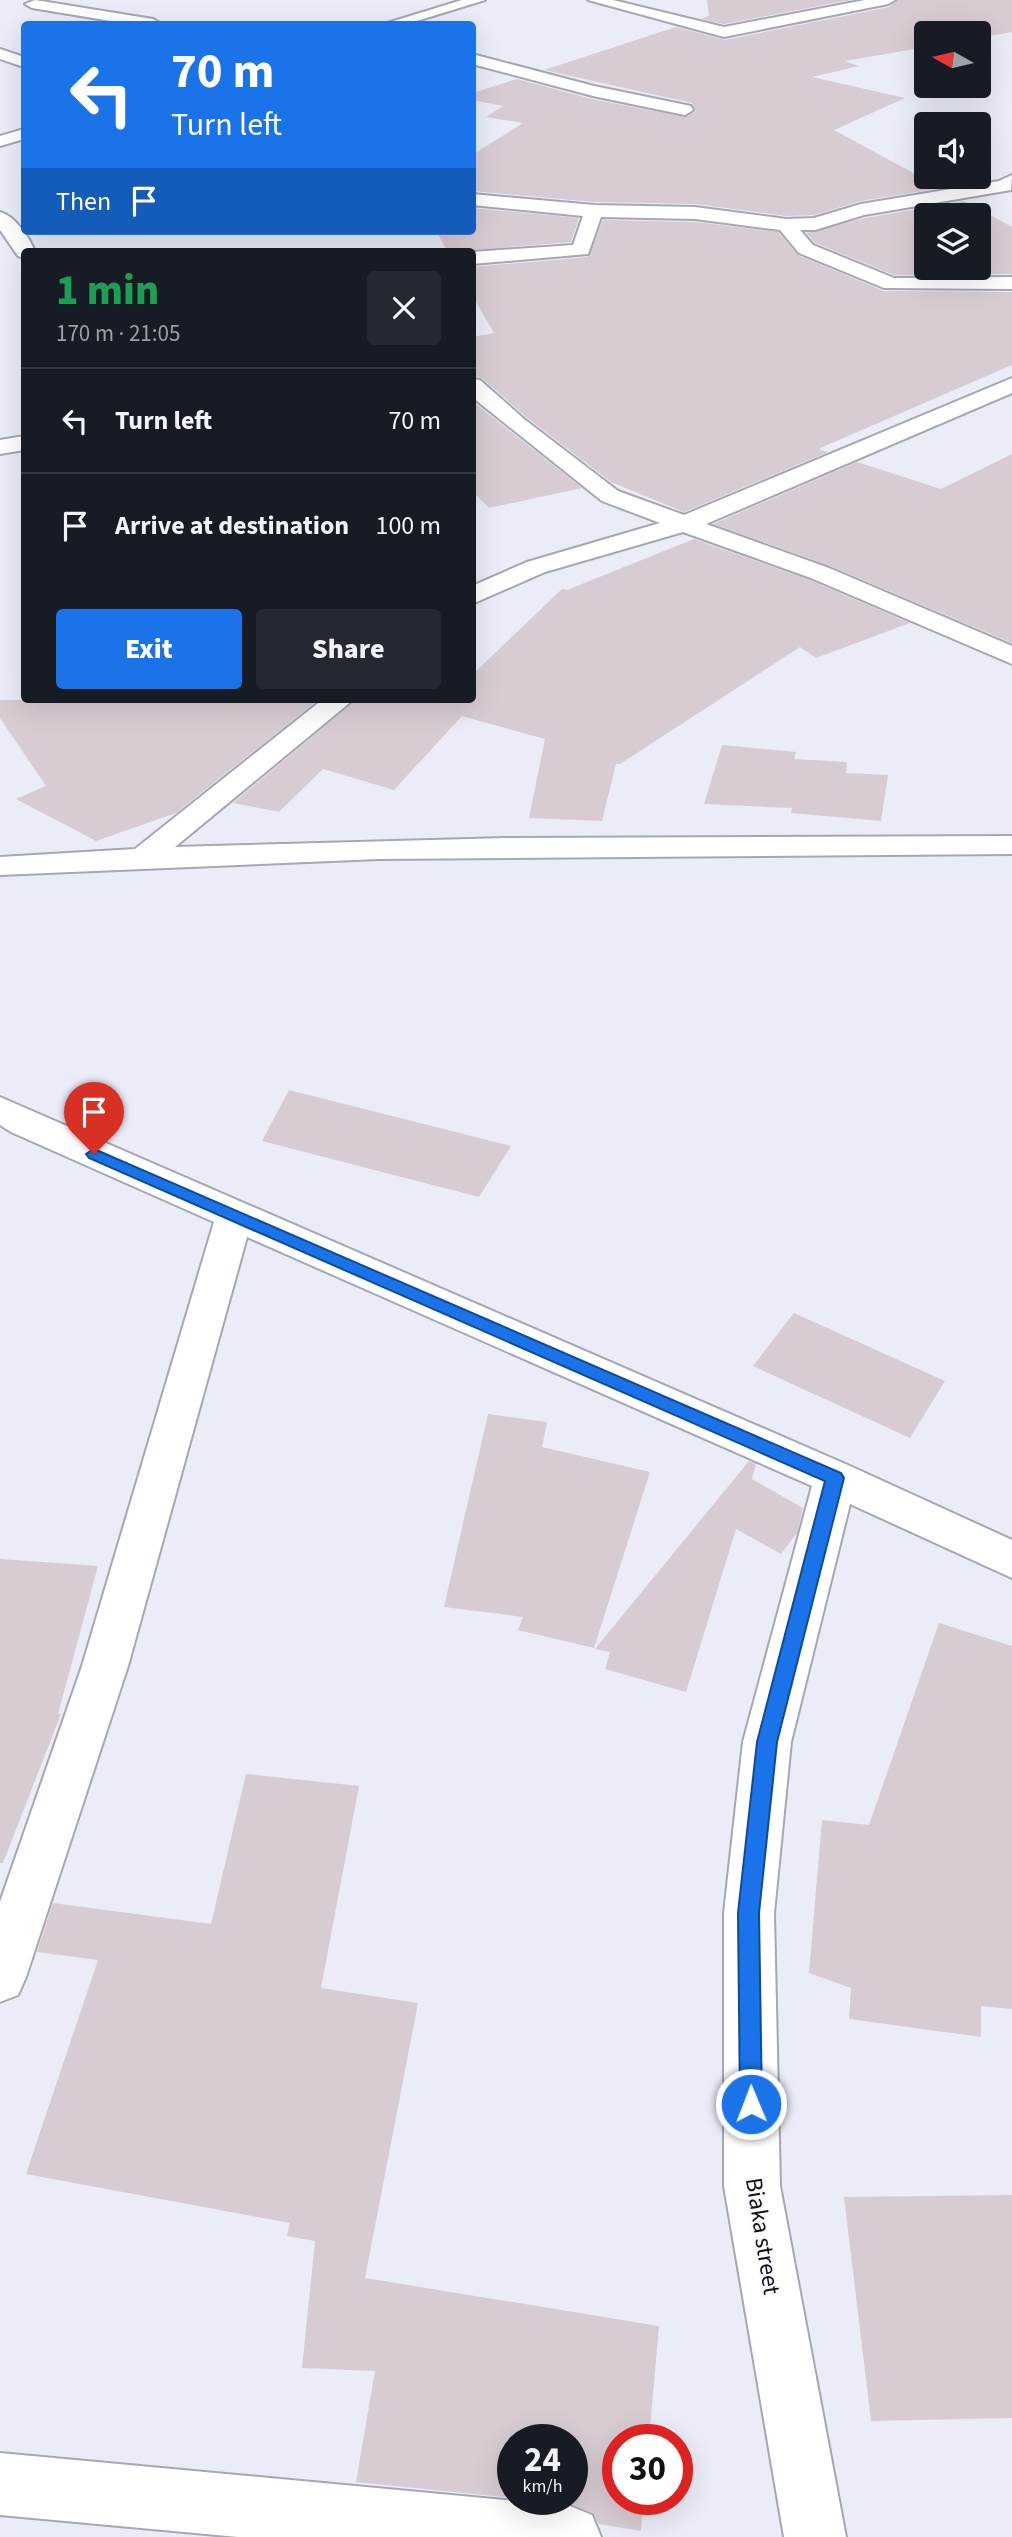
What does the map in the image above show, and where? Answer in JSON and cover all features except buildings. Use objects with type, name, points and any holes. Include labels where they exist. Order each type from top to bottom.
[{"type":"street","points":[[15,0],[137,21]]},
{"type":"street","points":[[426,0],[450,7]]},
{"type":"street","points":[[402,21],[478,0]]},
{"type":"street","points":[[594,0],[724,32],[888,0]]},
{"type":"street","points":[[0,54],[21,61]]},
{"type":"street","points":[[476,61],[593,91],[685,110]]},
{"type":"street","points":[[0,141],[21,135]]},
{"type":"street","points":[[476,199],[594,211],[695,214],[786,225],[815,224],[861,211],[1005,186],[1012,180]]},
{"type":"street","points":[[476,258],[581,250],[594,211]]},
{"type":"street","points":[[0,218],[24,248]]},
{"type":"street","points":[[786,225],[806,249],[891,284],[1012,283]]},
{"type":"street","points":[[476,594],[536,568],[684,524],[1012,385]]},
{"type":"street","points":[[476,389],[516,424],[610,496],[820,573],[1012,656]]},
{"type":"street","points":[[0,447],[21,444]]},
{"type":"street","points":[[146,855],[335,703]]},
{"type":"street","points":[[0,866],[146,855],[592,847],[1012,845]]},
{"type":"street","points":[[0,1109],[24,1124],[835,1478],[1012,1560]]},
{"type":"street","points":[[0,1977],[105,1666],[234,1216]]},
{"type":"street","name":"Biaka street","points":[[815,2537],[752,2186],[749,1913],[767,1742],[835,1478]]},
{"type":"street","points":[[0,2484],[570,2537]]},
{"type":"route","points":[[94,1154],[835,1478],[767,1742],[749,1913],[751,2104]]}]
